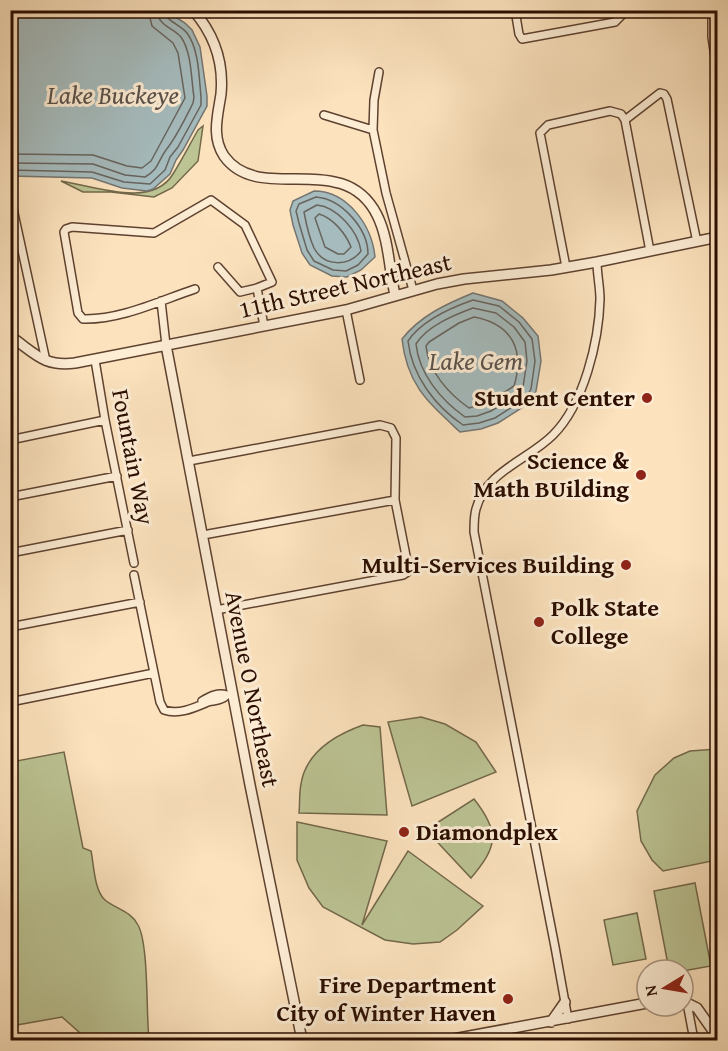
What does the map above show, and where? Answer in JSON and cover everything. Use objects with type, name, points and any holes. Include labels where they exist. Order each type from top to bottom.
[{"type":"street","points":[[192,10],[208,30],[218,57],[221,93],[216,129],[221,151],[231,164],[247,173],[265,177],[313,178],[337,182],[356,190],[368,201],[382,227],[395,295]]},
{"type":"street","points":[[515,12],[519,34],[522,39],[529,39],[615,22],[624,10]]},
{"type":"street","points":[[713,10],[717,70]]},
{"type":"street","points":[[379,72],[374,100],[373,130],[386,193],[413,290]]},
{"type":"street","points":[[625,120],[660,93],[664,93],[697,242]]},
{"type":"street","points":[[566,267],[540,133],[548,125],[610,111],[621,114],[625,120],[650,251]]},
{"type":"street","points":[[324,116],[373,130]]},
{"type":"street","points":[[195,289],[132,312],[83,319],[78,313],[63,232],[72,227],[154,233],[211,200],[245,225],[272,282],[240,292],[218,267]]},
{"type":"street","points":[[12,204],[46,361]]},
{"type":"street","name":"11th Street Northeast","points":[[46,361],[63,365],[95,360],[346,310],[413,290],[464,279],[597,262],[717,237]]},
{"type":"street","points":[[568,1019],[474,532],[476,509],[483,492],[496,476],[538,449],[555,433],[570,412],[584,383],[593,353],[598,324],[600,297],[597,262]]},
{"type":"street","points":[[257,288],[264,326]]},
{"type":"street","points":[[161,301],[166,345]]},
{"type":"street","points":[[346,310],[360,380]]},
{"type":"street","points":[[10,336],[46,361]]},
{"type":"street","name":"Avenue O Northeast","points":[[166,345],[203,535],[230,695],[302,1041]]},
{"type":"street","name":"Fountain Way","points":[[95,360],[134,562]]},
{"type":"street","points":[[10,440],[105,420]]},
{"type":"street","points":[[189,461],[380,425],[391,428],[396,438],[395,500],[409,571],[403,575],[216,610]]},
{"type":"street","points":[[10,497],[117,476]]},
{"type":"street","points":[[203,535],[395,500]]},
{"type":"street","points":[[10,554],[128,530]]},
{"type":"street","points":[[134,575],[160,702],[164,710],[171,712],[193,708],[210,696],[230,695]]},
{"type":"street","points":[[10,627],[140,602]]},
{"type":"street","points":[[10,702],[154,673]]},
{"type":"street","points":[[551,1022],[565,1002]]},
{"type":"street","points":[[451,1040],[635,1005]]},
{"type":"street","points":[[695,1007],[717,1038]]},
{"type":"street","points":[[689,1018],[694,1041]]},
{"type":"green space","points":[[203,126],[198,161],[172,188],[154,197],[111,192],[83,192],[61,181],[122,192],[151,191],[164,185],[173,174],[198,130]]},
{"type":"green space","points":[[421,717],[445,724],[476,742],[496,772],[412,806],[388,722]]},
{"type":"green space","points":[[363,725],[380,727],[387,815],[299,813],[301,784],[304,773],[315,754],[332,740]]},
{"type":"green space","points":[[717,749],[717,860],[663,871],[652,860],[641,841],[637,811],[655,775],[674,758],[690,751]]},
{"type":"green space","points":[[64,752],[83,848],[91,851],[101,896],[131,916],[142,935],[146,963],[149,1040],[88,1040],[62,1017],[11,1026],[11,762]]},
{"type":"green space","points":[[474,799],[489,821],[492,840],[486,857],[471,878],[426,830]]},
{"type":"green space","points":[[297,822],[387,841],[362,925],[408,851],[483,906],[440,942],[413,944],[385,940],[323,907],[309,888],[297,860]]},
{"type":"green space","points":[[695,883],[711,966],[695,969],[695,958],[667,958],[654,891]]},
{"type":"green space","points":[[637,913],[646,958],[635,958],[635,961],[613,965],[604,920]]},
{"type":"water","name":"Lake Buckeye","points":[[11,10],[166,11],[192,30],[200,47],[207,106],[170,174],[153,189],[147,191],[122,188],[92,178],[11,176]]},
{"type":"water","points":[[314,191],[337,197],[347,204],[356,212],[369,234],[375,257],[361,270],[347,277],[332,276],[310,265],[302,253],[290,210],[293,201]]},
{"type":"water","name":"Lake Gem","points":[[473,293],[502,301],[523,318],[538,336],[541,361],[536,391],[531,402],[498,423],[481,429],[460,432],[429,402],[414,381],[402,339],[425,317]]},
{"type":"place","name":"Student Center","points":[[647,398]]},
{"type":"place","name":"Science & Math BUilding","points":[[641,475]]},
{"type":"place","name":"Multi-Services Building","points":[[626,565]]},
{"type":"place","name":"Polk State College","points":[[539,622]]},
{"type":"place","name":"Diamondplex","points":[[404,832]]},
{"type":"place","name":"Fire Department City of Winter Haven","points":[[508,999]]}]
